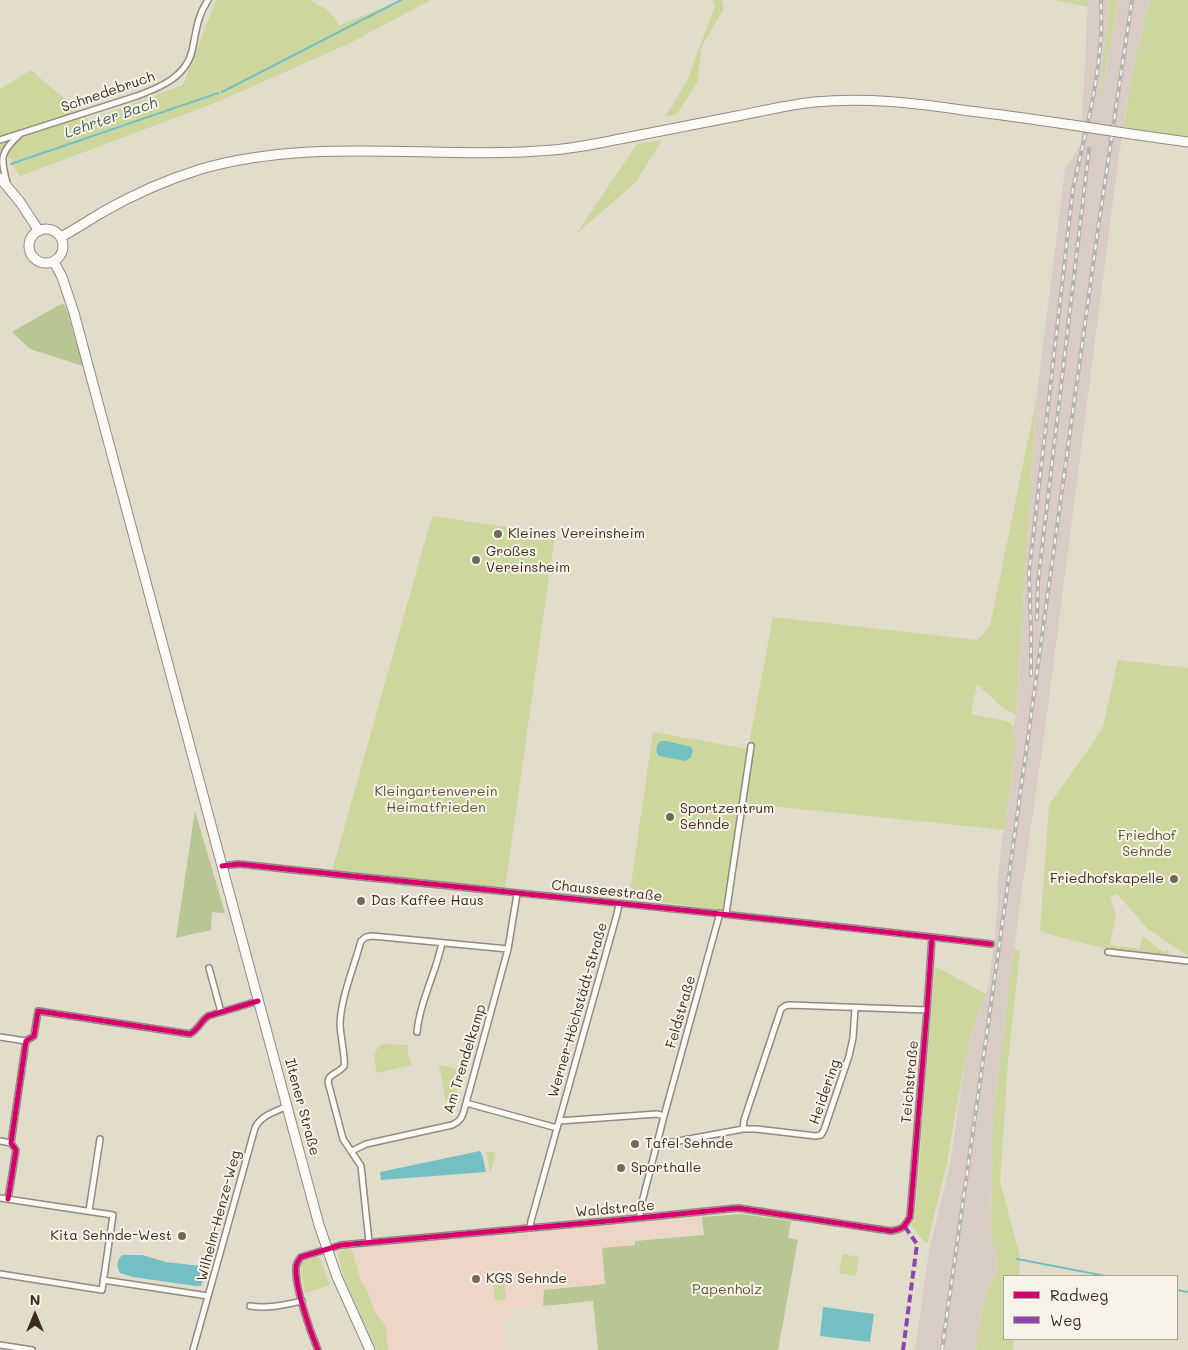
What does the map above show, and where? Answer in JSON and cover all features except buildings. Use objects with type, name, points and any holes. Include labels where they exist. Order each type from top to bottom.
[{"type":"main road","points":[[61,237],[128,199],[174,178],[240,160],[316,151],[509,152],[557,150],[813,102],[845,100],[925,104],[1188,142]]},
{"type":"main road","points":[[0,178],[39,231]]},
{"type":"main road","points":[[49,229],[58,233],[61,237],[64,248],[59,258],[54,262],[38,262],[31,254],[29,243],[34,234],[39,231],[49,229]]},
{"type":"main road","name":"Iltener Straße","points":[[54,262],[62,277],[74,313],[258,1001],[327,1249],[337,1277],[370,1350]]},
{"type":"street","name":"Schnedebruch","points":[[0,140],[137,96],[169,81],[180,72],[191,54],[198,22],[208,0]]},
{"type":"street","name":"Schnedebruch","points":[[0,151],[22,132]]},
{"type":"street","points":[[6,147],[2,166],[9,188]]},
{"type":"street","name":"Feldstraße","points":[[640,1218],[640,1210],[664,1116],[723,914],[751,746]]},
{"type":"street","name":"Chausseestraße","points":[[222,866],[239,864],[991,944]]},
{"type":"street","name":"Am Trendelkamp","points":[[352,1151],[366,1144],[452,1126],[459,1122],[466,1103],[508,949],[517,894]]},
{"type":"street","name":"Werner-Höchstädt-Straße","points":[[530,1228],[618,904]]},
{"type":"street","points":[[369,1242],[361,1166],[343,1138],[328,1082],[329,1078],[342,1069],[344,1065],[345,1060],[340,1033],[341,1013],[361,941],[366,937],[372,936],[508,949]]},
{"type":"street","name":"Teichstraße","points":[[905,1227],[910,1217],[932,937]]},
{"type":"street","points":[[417,1032],[428,987],[442,943]]},
{"type":"street","points":[[1108,952],[1188,961]]},
{"type":"street","points":[[209,968],[221,1012]]},
{"type":"street","points":[[0,1037],[26,1041],[34,1036],[38,1011],[190,1034],[208,1016],[258,1001]]},
{"type":"street","points":[[743,1130],[744,1120],[781,1009],[785,1006],[927,1010]]},
{"type":"street","name":"Heidering","points":[[658,1142],[668,1143],[756,1129],[821,1135],[849,1056],[853,1038],[854,1008]]},
{"type":"street","points":[[8,1199],[16,1150],[11,1143],[26,1041]]},
{"type":"street","points":[[466,1103],[557,1128]]},
{"type":"street","name":"Wilhelm-Henze-Weg","points":[[193,1350],[255,1128],[264,1117],[288,1106]]},
{"type":"street","points":[[559,1121],[657,1114],[664,1116]]},
{"type":"street","points":[[89,1211],[100,1139]]},
{"type":"street","points":[[0,1141],[11,1143]]},
{"type":"street","points":[[0,1198],[113,1215],[102,1290],[0,1274]]},
{"type":"street","name":"Waldstraße","points":[[302,1301],[297,1279],[297,1262],[301,1257],[341,1245],[738,1208],[891,1231],[900,1230],[905,1227]]},
{"type":"street","points":[[103,1280],[208,1296]]},
{"type":"street","points":[[250,1306],[261,1308],[302,1301],[318,1350]]},
{"type":"street","points":[[0,1345],[32,1350]]},
{"type":"shaded area","points":[[1088,0],[1108,0],[1109,11],[1102,95],[1118,0],[1150,0],[1132,73],[1118,162],[993,1120],[991,1234],[998,1260],[995,1276],[988,1290],[981,1313],[976,1350],[915,1350],[929,1251],[950,1165],[966,1054],[975,1021],[988,988],[993,950],[1002,838],[1005,830],[1015,747],[1013,729],[1016,715],[1036,401],[1065,170],[1081,144]]},
{"type":"shaded area","name":"KGS Sehnde","points":[[702,1217],[702,1233],[635,1239],[635,1245],[605,1284],[544,1290],[543,1306],[514,1309],[503,1323],[505,1350],[378,1350],[337,1254],[340,1249]]},
{"type":"green space","points":[[216,0],[309,0],[326,9],[335,18],[339,26],[401,0],[431,0],[348,44],[215,103],[20,176],[13,166],[11,159],[0,151],[0,89],[31,70],[89,120],[183,85]]},
{"type":"green space","points":[[712,0],[722,0],[724,8],[701,48],[698,81],[677,114],[665,117],[687,81],[715,6]]},
{"type":"green space","points":[[1054,0],[1088,0],[1088,7]]},
{"type":"green space","points":[[1108,0],[1118,0],[1100,105],[1109,11]]},
{"type":"green space","points":[[1150,0],[1188,0],[1188,137],[1124,127],[1132,73]]},
{"type":"green space","points":[[662,140],[636,182],[576,234],[637,144]]},
{"type":"green space","points":[[64,304],[83,366],[30,349],[12,332]]},
{"type":"green space","points":[[1036,401],[1016,715],[1004,709],[977,684],[971,714],[1010,722],[1013,729],[1015,747],[1005,830],[741,803],[722,910],[629,898],[653,732],[748,749],[773,617],[978,640],[990,626]]},
{"type":"green space","name":"Kleingartenverein Heimatfrieden","points":[[432,516],[555,534],[505,889],[332,871]]},
{"type":"green space","name":"Friedhof Sehnde","points":[[1118,660],[1188,668],[1188,956],[1148,929],[1117,894],[1110,897],[1116,915],[1110,945],[1140,949],[1142,936],[1162,951],[1164,952],[1167,949],[1169,955],[1111,950],[1052,935],[1040,930],[1049,805],[1102,730]]},
{"type":"green space","points":[[195,811],[225,913],[212,912],[211,930],[176,938]]},
{"type":"green space","points":[[1014,949],[1020,951],[1008,1060],[1000,1182],[1020,1256],[1019,1275],[1003,1275],[1003,1340],[1014,1340],[1013,1350],[976,1350],[981,1313],[988,1290],[995,1276],[998,1260],[991,1234],[993,1120]]},
{"type":"green space","points":[[935,966],[986,994],[975,1021],[966,1054],[947,1163],[927,1244],[911,1226],[915,1217]]},
{"type":"green space","points":[[382,1044],[408,1045],[407,1049],[412,1065],[377,1073],[375,1054]]},
{"type":"green space","points":[[439,1065],[463,1070],[449,1116]]},
{"type":"green space","points":[[486,1151],[496,1153],[490,1174]]},
{"type":"green space","name":"Papenholz","points":[[741,1214],[791,1221],[788,1238],[798,1240],[778,1350],[598,1350],[593,1301],[543,1306],[544,1290],[605,1284],[602,1248],[635,1245],[635,1241],[704,1235],[702,1217]]},
{"type":"green space","points":[[350,1249],[353,1253],[361,1282],[366,1288],[375,1312],[386,1326],[388,1350],[377,1350],[345,1278],[338,1254],[341,1250]]},
{"type":"green space","points":[[843,1254],[859,1257],[856,1276],[839,1273]]},
{"type":"green space","points":[[316,1256],[320,1259],[330,1285],[305,1293],[300,1263]]},
{"type":"green space","points":[[504,1281],[506,1299],[495,1300],[493,1282]]},
{"type":"water","points":[[661,741],[691,747],[693,750],[691,757],[686,761],[659,756],[657,748]]},
{"type":"water","points":[[480,1151],[486,1172],[381,1180],[380,1172]]},
{"type":"water","points":[[122,1255],[142,1255],[166,1262],[200,1266],[204,1268],[201,1286],[133,1277],[120,1273],[118,1263]]},
{"type":"water","points":[[823,1307],[874,1314],[870,1342],[820,1336]]},
{"type":"waterway","name":"Lehrter Bach","points":[[222,92],[401,0]]},
{"type":"waterway","name":"Lehrter Bach","points":[[11,164],[218,93]]},
{"type":"waterway","points":[[1017,1259],[1101,1275]]},
{"type":"waterway","points":[[1178,1290],[1188,1292]]},
{"type":"railway","points":[[1031,675],[1029,573],[1073,189],[1097,74],[1101,0]]},
{"type":"railway","points":[[942,1350],[1098,229],[1132,0]]},
{"type":"railway","points":[[1037,619],[1038,582],[1089,149]]},
{"type":"marked path","points":[[903,1350],[917,1244],[905,1227]]},
{"type":"cycle path","points":[[222,866],[239,864],[991,944]]},
{"type":"cycle path","points":[[318,1350],[300,1298],[296,1265],[301,1257],[341,1245],[738,1208],[891,1231],[903,1227],[910,1217],[932,937]]},
{"type":"cycle path","points":[[8,1199],[16,1150],[11,1143],[26,1041],[34,1036],[38,1011],[190,1034],[208,1016],[258,1001]]},
{"type":"place","name":"Kleines Vereinsheim","points":[[498,534]]},
{"type":"place","name":"Großes Vereinsheim","points":[[476,560]]},
{"type":"place","name":"Sportzentrum Sehnde","points":[[670,817]]},
{"type":"place","name":"Friedhofskapelle","points":[[1174,879]]},
{"type":"place","name":"Das Kaffee Haus","points":[[361,901]]},
{"type":"place","name":"Tafel Sehnde","points":[[635,1144]]},
{"type":"place","name":"Sporthalle","points":[[621,1168]]},
{"type":"place","name":"Kita Sehnde-West","points":[[182,1236]]},
{"type":"place","name":"KGS Sehnde","points":[[476,1279]]}]
